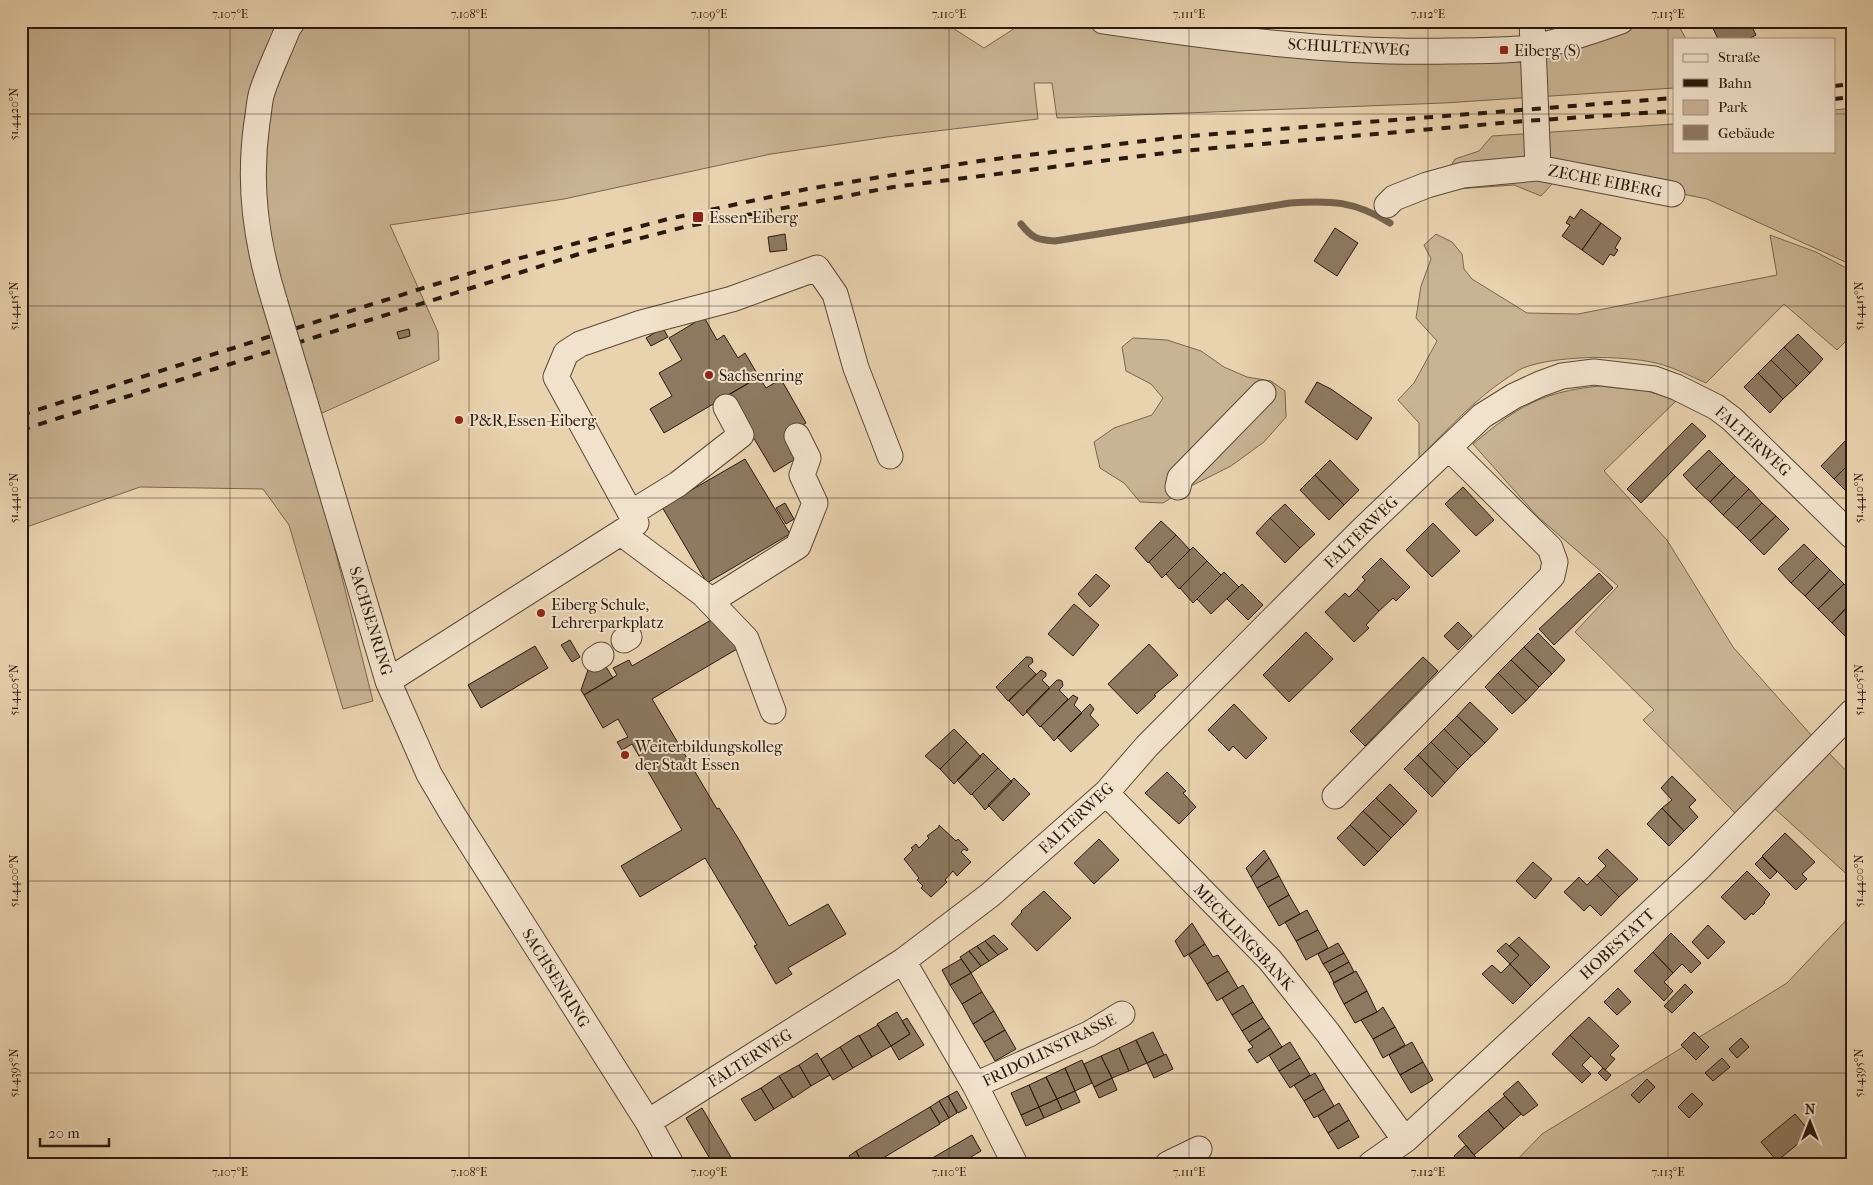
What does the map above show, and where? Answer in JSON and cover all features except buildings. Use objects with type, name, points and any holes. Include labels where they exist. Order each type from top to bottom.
[{"type":"street","name":"SACHSENRING","points":[[293,21],[288,28],[262,93],[254,143],[253,184],[256,227],[264,270],[388,681],[429,774],[453,815],[648,1122],[672,1164]]},
{"type":"street","name":"SCHULTENWEG","points":[[1103,21],[1209,36],[1379,50],[1504,50],[1533,47],[1601,29],[1621,21]]},
{"type":"street","name":"ZECHE EIBERG","points":[[1532,21],[1538,168]]},
{"type":"street","name":"ZECHE EIBERG","points":[[1388,206],[1394,198],[1427,185],[1463,175],[1538,168],[1672,194]]},
{"type":"street","points":[[773,711],[746,639],[703,594],[626,523],[556,376],[566,353],[580,344],[641,323],[732,299],[817,268],[835,294],[856,368],[890,456]]},
{"type":"street","name":"FALTERWEG","points":[[648,1122],[903,961],[990,895],[1106,793],[1147,746],[1363,529],[1482,416],[1514,396],[1562,376],[1594,372],[1654,379],[1676,386],[1702,399],[1732,419],[1852,536]]},
{"type":"street","points":[[1178,487],[1180,478],[1263,393]]},
{"type":"street","points":[[388,681],[626,523],[741,435],[726,407]]},
{"type":"street","points":[[710,601],[798,546],[815,503],[802,476],[808,458],[797,436]]},
{"type":"street","points":[[1335,796],[1552,576],[1556,562],[1550,548],[1449,448]]},
{"type":"street","name":"HOBESTATT","points":[[1371,1164],[1405,1140],[1700,868],[1852,712]]},
{"type":"street","name":"MECKLINGSBANK","points":[[1106,793],[1270,960],[1328,1033],[1405,1140]]},
{"type":"street","name":"FRIDOLINSTRASSE","points":[[903,961],[975,1085],[1015,1164]]},
{"type":"street","name":"FRIDOLINSTRASSE","points":[[975,1085],[1089,1034],[1122,1014]]},
{"type":"street","points":[[1168,1164],[1199,1149]]},
{"type":"green space","points":[[21,21],[939,21],[984,48],[1026,21],[1100,21],[1444,51],[1625,21],[1676,21],[1685,38],[1673,38],[1673,88],[1444,103],[1057,118],[1052,83],[1034,83],[1038,119],[894,136],[771,154],[564,199],[390,225],[438,332],[439,360],[298,424],[321,494],[373,701],[343,709],[289,525],[263,489],[140,487],[21,529]]},
{"type":"green space","points":[[1852,108],[1852,265],[1707,199],[1565,170],[1541,196],[1514,185],[1456,189],[1447,172],[1455,159],[1479,151],[1492,136],[1673,124],[1673,152],[1836,152],[1836,110]]},
{"type":"green space","points":[[1436,234],[1452,242],[1462,254],[1464,269],[1472,279],[1527,313],[1578,314],[1777,275],[1770,235],[1816,252],[1852,271],[1852,335],[1837,350],[1784,304],[1706,383],[1669,367],[1642,360],[1589,358],[1537,364],[1519,370],[1483,396],[1419,458],[1419,423],[1398,400],[1414,383],[1437,341],[1416,318],[1421,286],[1431,259],[1424,245]]},
{"type":"green space","points":[[1133,338],[1167,340],[1201,351],[1224,367],[1247,377],[1271,381],[1285,391],[1286,417],[1264,442],[1231,466],[1189,487],[1163,503],[1140,502],[1124,483],[1100,468],[1094,442],[1114,428],[1152,415],[1163,398],[1151,384],[1126,371],[1122,347]]},
{"type":"green space","points":[[1599,386],[1647,391],[1677,400],[1604,471],[1667,540],[1733,647],[1812,736],[1739,817],[1643,720],[1654,710],[1575,632],[1618,586],[1538,517],[1473,444],[1503,420],[1531,403],[1561,392]]},
{"type":"green space","points":[[1828,752],[1852,777],[1852,879],[1774,808]]},
{"type":"green space","points":[[1852,914],[1852,1164],[1513,1164],[1542,1134],[1787,983]]},
{"type":"waterway","points":[[1021,224],[1035,237],[1055,241],[1290,203],[1318,202],[1354,206],[1390,223]]},
{"type":"railway","points":[[1836,86],[1852,84]]},
{"type":"railway","points":[[1836,99],[1852,97]]},
{"type":"railway","points":[[21,415],[509,261],[668,219],[807,189],[979,161],[1177,137],[1673,98]]},
{"type":"railway","points":[[21,430],[579,254],[684,227],[893,187],[1181,151],[1525,121],[1673,111]]},
{"type":"place","name":"Eiberg (S)","points":[[1504,50]]},
{"type":"place","name":"Essen-Eiberg","points":[[698,217]]},
{"type":"place","name":"Sachsenring","points":[[709,375]]},
{"type":"place","name":"P&R,Essen-Eiberg","points":[[459,420]]},
{"type":"place","name":"Eiberg Schule, Lehrerparkplatz","points":[[541,613]]},
{"type":"place","name":"Weiterbildungskolleg der Stadt Essen","points":[[625,755]]}]
